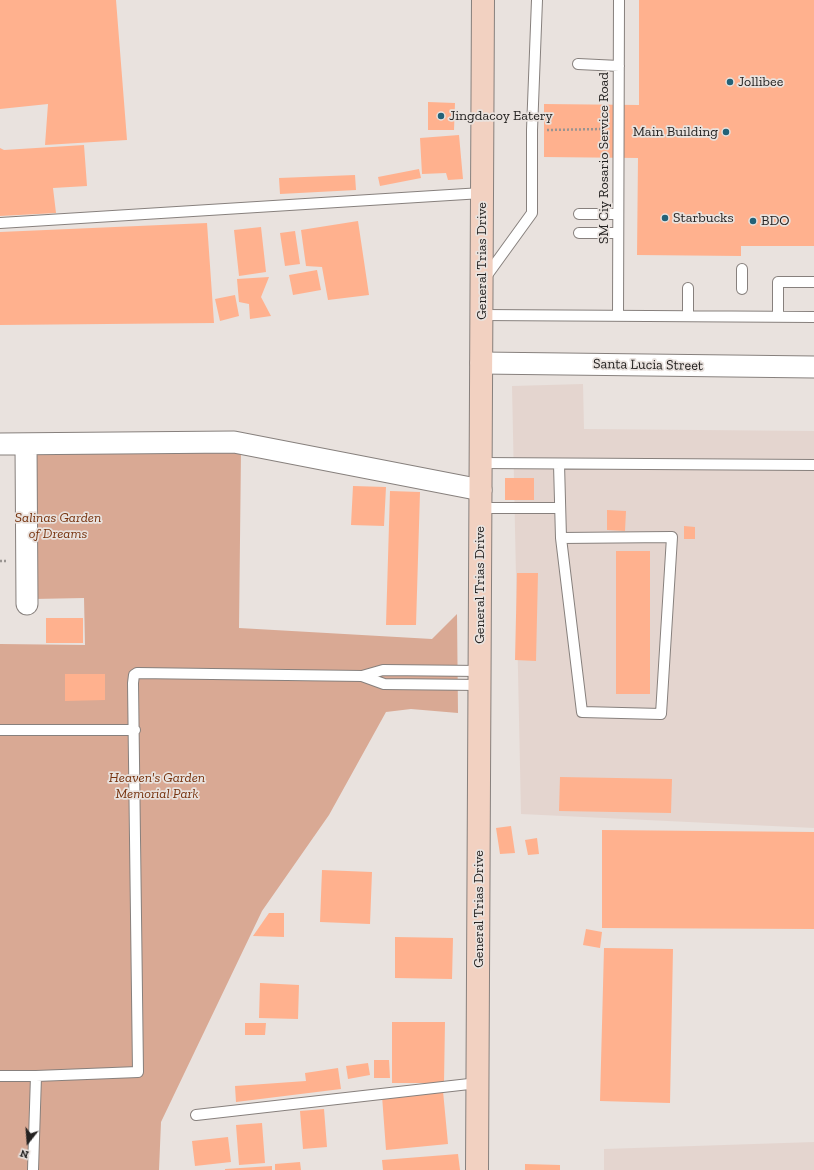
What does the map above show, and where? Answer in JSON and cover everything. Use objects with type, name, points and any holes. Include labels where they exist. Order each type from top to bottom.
[{"type":"main road","name":"General Trias Drive","points":[[477,1170],[483,0]]},
{"type":"street","name":"Santa Lucia Street","points":[[481,362],[814,366]]},
{"type":"street","points":[[0,444],[234,442],[481,499]]},
{"type":"street","points":[[26,444],[27,604]]},
{"type":"lane","points":[[482,283],[532,213],[532,130],[537,0]]},
{"type":"lane","name":"SM Ciy Rosario Service Road","points":[[618,316],[619,0]]},
{"type":"lane","points":[[578,64],[619,66]]},
{"type":"lane","points":[[0,224],[482,193]]},
{"type":"lane","points":[[579,214],[618,214]]},
{"type":"lane","points":[[579,233],[618,233]]},
{"type":"lane","points":[[742,269],[742,289]]},
{"type":"lane","points":[[778,317],[778,282],[814,282]]},
{"type":"lane","points":[[688,288],[688,316]]},
{"type":"lane","points":[[482,315],[814,317]]},
{"type":"lane","points":[[481,462],[560,464],[814,465]]},
{"type":"lane","points":[[560,464],[561,538],[582,712],[661,714],[672,537],[561,538]]},
{"type":"lane","points":[[481,499],[560,508]]},
{"type":"lane","points":[[0,1076],[138,1072],[135,730],[133,677],[137,673],[362,676],[383,670],[480,678]]},
{"type":"lane","points":[[362,676],[384,684],[480,678]]},
{"type":"lane","points":[[0,730],[135,730]]},
{"type":"lane","points":[[33,1170],[36,1076]]},
{"type":"lane","points":[[196,1115],[478,1083]]},
{"type":"path","points":[[532,130],[618,128]]},
{"type":"shaded area","points":[[583,384],[584,429],[814,431],[814,828],[521,814],[512,386]]},
{"type":"shaded area","points":[[814,1142],[814,1170],[604,1170],[604,1149]]},
{"type":"green space","name":"Heaven's Garden Memorial Park","points":[[241,451],[239,628],[432,639],[457,614],[458,713],[411,709],[386,712],[329,815],[262,911],[161,1122],[159,1170],[0,1170],[0,644],[85,645],[84,598],[33,599],[33,453]]},
{"type":"building","points":[[0,0],[116,0],[127,140],[45,145],[48,104],[0,109]]},
{"type":"building","name":"Main Building","points":[[639,0],[814,0],[814,246],[741,246],[741,256],[637,255],[638,158],[544,157],[544,104],[639,105]]},
{"type":"building","name":"Jingdacoy Eatery","points":[[428,102],[455,103],[454,130],[428,130]]},
{"type":"building","points":[[459,135],[463,179],[448,180],[446,173],[422,174],[420,138]]},
{"type":"building","points":[[84,145],[87,186],[53,188],[56,213],[0,216],[0,148],[4,150]]},
{"type":"building","points":[[419,169],[421,178],[380,186],[378,177]]},
{"type":"building","points":[[355,175],[356,190],[280,194],[279,178]]},
{"type":"building","points":[[358,221],[369,295],[328,300],[322,267],[306,266],[301,230]]},
{"type":"building","points":[[207,223],[214,323],[0,325],[0,232]]},
{"type":"building","points":[[261,227],[266,272],[239,276],[234,230]]},
{"type":"building","points":[[295,231],[300,264],[285,266],[280,233]]},
{"type":"building","points":[[317,270],[321,290],[293,295],[289,275]]},
{"type":"building","points":[[269,277],[261,297],[271,316],[250,319],[249,304],[239,302],[237,279]]},
{"type":"building","points":[[235,295],[239,316],[220,321],[215,299]]},
{"type":"building","points":[[505,478],[534,478],[534,500],[505,500]]},
{"type":"building","points":[[353,486],[386,487],[384,526],[351,525]]},
{"type":"building","points":[[390,491],[420,492],[416,625],[386,625]]},
{"type":"building","points":[[607,510],[626,511],[625,531],[607,530]]},
{"type":"building","points":[[684,526],[695,527],[695,539],[684,539]]},
{"type":"building","points":[[616,551],[650,551],[650,694],[616,694]]},
{"type":"building","points":[[517,573],[538,573],[536,661],[515,660]]},
{"type":"building","points":[[46,618],[83,618],[83,643],[46,643]]},
{"type":"building","points":[[65,674],[105,674],[105,700],[65,701]]},
{"type":"building","points":[[560,777],[672,779],[671,813],[559,811]]},
{"type":"building","points":[[511,826],[515,853],[500,854],[496,828]]},
{"type":"building","points":[[602,830],[814,832],[814,929],[602,928]]},
{"type":"building","points":[[537,838],[539,854],[528,855],[525,840]]},
{"type":"building","points":[[322,870],[372,872],[370,924],[320,922]]},
{"type":"building","points":[[269,913],[284,913],[284,937],[253,936]]},
{"type":"building","points":[[586,929],[602,932],[600,948],[583,945]]},
{"type":"building","points":[[395,937],[453,938],[452,979],[395,978]]},
{"type":"building","points":[[604,948],[673,949],[670,1103],[600,1101]]},
{"type":"building","points":[[260,983],[299,985],[298,1019],[259,1018]]},
{"type":"building","points":[[392,1022],[445,1022],[444,1083],[392,1083]]},
{"type":"building","points":[[245,1023],[266,1023],[265,1035],[245,1035]]},
{"type":"building","points":[[374,1060],[389,1060],[390,1078],[374,1078]]},
{"type":"building","points":[[368,1063],[370,1075],[348,1079],[346,1066]]},
{"type":"building","points":[[338,1068],[341,1089],[236,1102],[235,1086],[306,1081],[305,1073]]},
{"type":"building","points":[[443,1091],[448,1144],[386,1150],[382,1096]]},
{"type":"building","points":[[324,1109],[327,1147],[303,1149],[300,1111]]},
{"type":"building","points":[[262,1123],[265,1163],[239,1165],[236,1125]]},
{"type":"building","points":[[228,1137],[231,1162],[195,1166],[192,1141]]},
{"type":"building","points":[[458,1154],[460,1170],[383,1170],[382,1160]]},
{"type":"building","points":[[300,1162],[301,1170],[275,1170],[275,1164]]},
{"type":"building","points":[[525,1164],[560,1165],[560,1170],[525,1170]]},
{"type":"building","points":[[272,1166],[272,1170],[225,1170],[225,1169]]},
{"type":"place","name":"Jollibee","points":[[730,82]]},
{"type":"place","name":"Jingdacoy Eatery","points":[[441,116]]},
{"type":"place","name":"Main Building","points":[[726,132]]},
{"type":"place","name":"Starbucks","points":[[665,218]]},
{"type":"place","name":"BDO","points":[[753,221]]},
{"type":"park label","name":"Salinas Garden of Dreams","points":[[58,526]]}]
